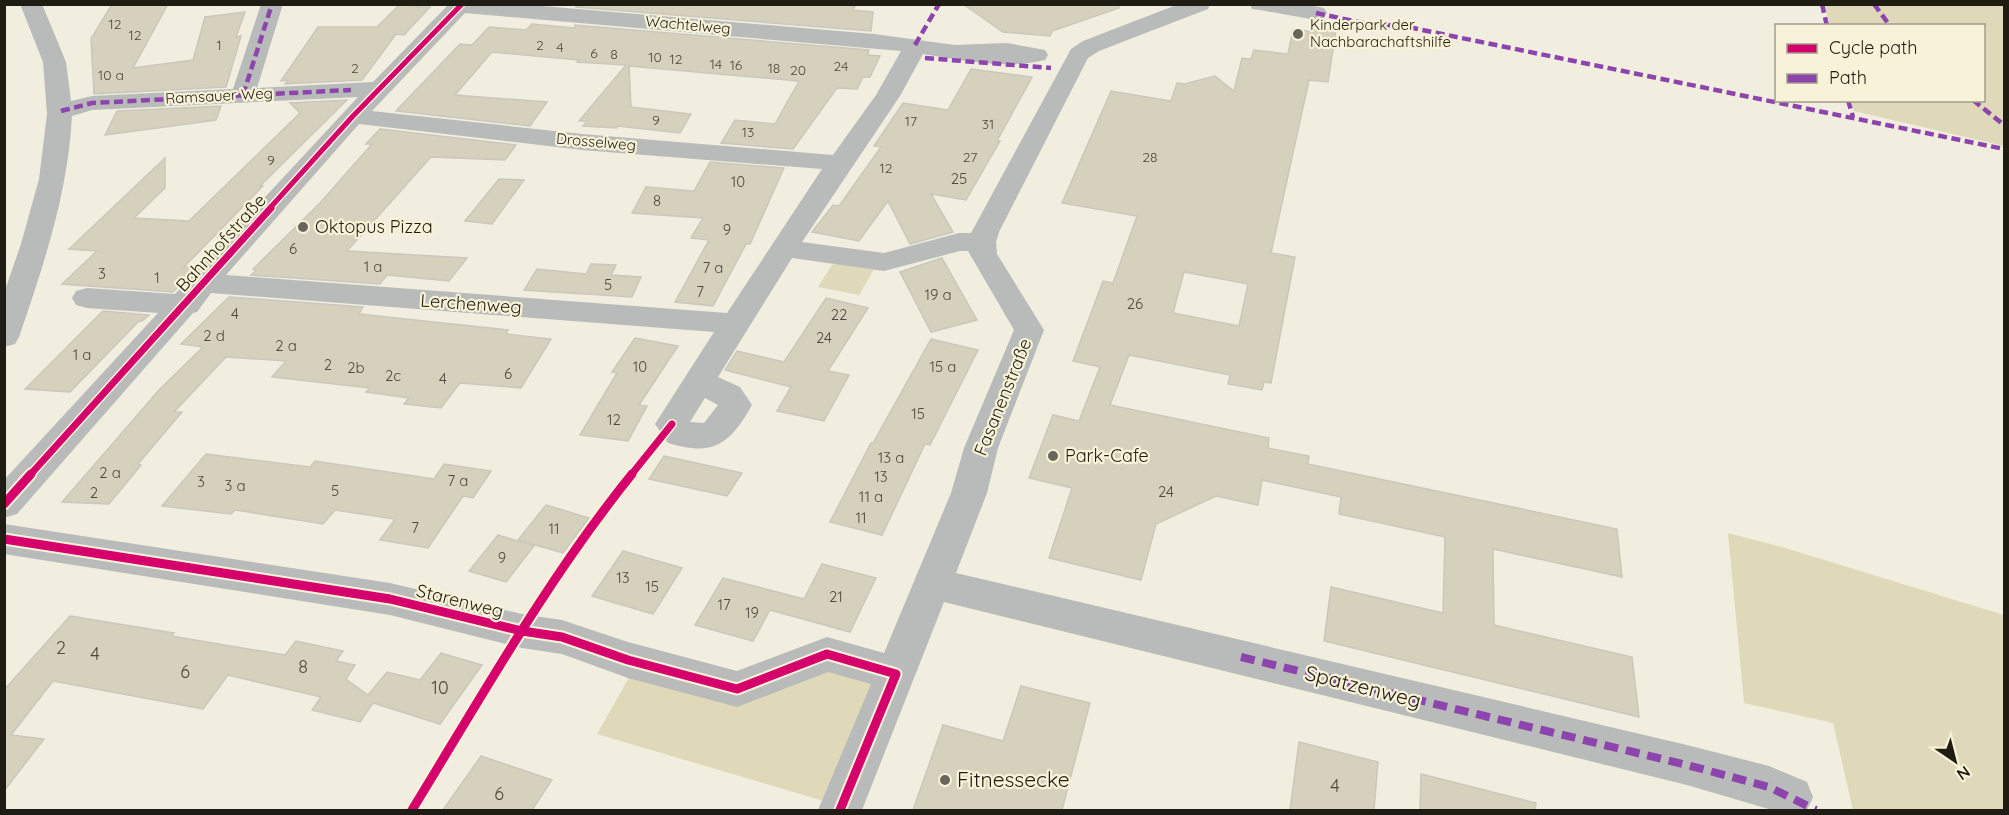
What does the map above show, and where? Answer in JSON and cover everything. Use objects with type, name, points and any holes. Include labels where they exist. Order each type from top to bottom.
[{"type":"street","points":[[4,338],[37,239],[53,175],[61,111],[58,80],[47,37],[31,4]]},
{"type":"street","points":[[243,95],[272,4]]},
{"type":"street","points":[[784,248],[884,262],[959,242],[981,242],[1079,54],[1091,46],[1200,4]]},
{"type":"street","points":[[1260,4],[1317,13]]},
{"type":"street","name":"Wachtelweg","points":[[462,5],[915,45],[998,56],[1079,54]]},
{"type":"street","name":"Bahnhofstraße","points":[[4,504],[196,294],[353,116],[462,5]]},
{"type":"street","points":[[697,385],[839,163],[893,86],[915,45]]},
{"type":"street","name":"Ramsauer Weg","points":[[61,111],[92,103],[379,89]]},
{"type":"street","name":"Drosselweg","points":[[353,116],[582,142],[839,163]]},
{"type":"street","name":"Fasanenstraße","points":[[840,810],[969,493],[981,448],[1029,330],[983,254],[981,242]]},
{"type":"street","name":"Lerchenweg","points":[[87,298],[196,294],[736,324]]},
{"type":"street","name":"Starenweg","points":[[4,539],[390,599],[522,631],[562,637],[628,660],[737,689],[826,654],[896,674]]},
{"type":"street","name":"Spatzenweg","points":[[933,583],[1687,765],[1769,787],[1791,797]]},
{"type":"shaded area","points":[[1824,5],[2004,5],[2004,146],[1854,111],[1851,102],[1985,102],[1985,24],[1830,24]]},
{"type":"shaded area","points":[[842,260],[877,264],[859,295],[818,287],[832,265]]},
{"type":"shaded area","points":[[1728,533],[1782,547],[2004,615],[2004,810],[1853,810],[1833,723],[1744,703]]},
{"type":"shaded area","points":[[823,664],[879,681],[827,802],[597,734],[631,674],[738,702]]},
{"type":"building","points":[[112,4],[168,4],[133,68],[193,60],[205,17],[245,12],[236,37],[241,36],[226,87],[94,94],[91,39]]},
{"type":"building","points":[[400,4],[419,4],[417,7],[430,7],[404,35],[396,34],[362,80],[285,84],[288,80],[281,81],[318,27],[377,27]]},
{"type":"building","points":[[576,4],[834,4],[855,6],[853,10],[873,12],[871,31],[576,7]]},
{"type":"building","points":[[963,4],[1119,4],[1119,8],[1052,31],[1050,36],[1003,32]]},
{"type":"building","points":[[532,24],[575,28],[575,25],[869,50],[868,55],[880,56],[870,77],[863,77],[857,89],[837,88],[793,149],[721,143],[735,120],[775,124],[799,81],[629,66],[631,107],[691,114],[680,133],[618,126],[617,128],[583,126],[587,121],[579,121],[626,65],[492,52],[455,95],[547,102],[530,126],[396,111],[460,44],[472,45],[489,27],[526,30]]},
{"type":"building","points":[[1315,28],[1336,30],[1328,82],[1309,80],[1271,253],[1295,257],[1271,383],[1264,382],[1262,390],[1228,384],[1230,375],[1129,355],[1110,405],[1269,438],[1268,448],[1309,456],[1308,464],[1617,529],[1622,577],[1493,549],[1494,625],[1632,657],[1639,717],[1324,641],[1331,587],[1443,613],[1445,537],[1339,514],[1341,497],[1262,480],[1258,505],[1216,496],[1156,524],[1141,580],[1049,558],[1072,488],[1029,478],[1053,415],[1079,421],[1100,367],[1073,361],[1103,281],[1113,283],[1137,216],[1062,203],[1111,91],[1171,101],[1177,83],[1184,84],[1215,76],[1234,91],[1242,58],[1251,59],[1254,50],[1288,54],[1293,29],[1314,32]],"holes":[[[1184,272],[1248,284],[1239,326],[1173,313]]]},
{"type":"building","points":[[971,69],[1032,77],[997,141],[1000,141],[966,200],[931,194],[953,232],[910,244],[888,201],[859,241],[812,232],[833,205],[839,206],[881,147],[874,146],[903,103],[948,110]]},
{"type":"building","points":[[347,100],[260,186],[263,186],[184,267],[196,268],[173,292],[62,284],[97,251],[69,249],[165,158],[165,188],[134,218],[189,221],[300,113],[290,103]]},
{"type":"building","points":[[221,106],[216,120],[105,135],[117,111]]},
{"type":"building","points":[[380,129],[516,145],[505,160],[431,157],[347,251],[467,258],[449,281],[387,275],[380,284],[251,275],[256,270],[253,269],[320,203],[372,144],[366,144]]},
{"type":"building","points":[[710,162],[784,168],[750,244],[746,244],[713,306],[675,302],[709,240],[691,238],[703,218],[632,213],[646,187],[694,191]]},
{"type":"building","points":[[499,179],[524,180],[492,224],[465,221]]},
{"type":"building","points":[[942,258],[977,320],[931,332],[900,272]]},
{"type":"building","points":[[591,264],[616,265],[611,275],[641,277],[632,297],[524,290],[537,269],[586,274]]},
{"type":"building","points":[[229,297],[363,307],[359,314],[508,330],[506,334],[551,339],[521,388],[460,383],[441,408],[404,404],[409,398],[366,392],[370,388],[272,377],[286,361],[226,357],[174,412],[182,412],[138,464],[141,465],[109,504],[62,502],[159,390],[203,347],[181,344]]},
{"type":"building","points":[[826,298],[868,308],[828,371],[849,375],[824,421],[777,411],[791,387],[725,370],[737,351],[784,362]]},
{"type":"building","points":[[103,311],[149,315],[139,321],[70,392],[25,389]]},
{"type":"building","points":[[635,338],[678,346],[639,405],[647,406],[628,441],[580,435],[617,373],[612,372]]},
{"type":"building","points":[[931,339],[978,350],[930,445],[925,444],[882,535],[830,522],[871,443]]},
{"type":"building","points":[[206,454],[310,467],[315,461],[434,479],[444,464],[491,471],[473,498],[463,496],[428,548],[380,540],[395,519],[335,510],[323,524],[235,510],[231,514],[162,506]]},
{"type":"building","points":[[664,456],[742,473],[727,496],[649,479]]},
{"type":"building","points":[[546,505],[589,518],[563,553],[518,540]]},
{"type":"building","points":[[498,535],[534,546],[506,582],[469,571]]},
{"type":"building","points":[[623,551],[682,568],[653,614],[592,596]]},
{"type":"building","points":[[822,564],[876,578],[850,632],[770,610],[753,641],[695,625],[723,578],[804,599]]},
{"type":"building","points":[[70,616],[174,633],[171,636],[285,655],[296,641],[343,651],[336,661],[355,665],[346,679],[368,695],[387,672],[420,680],[441,653],[482,665],[440,724],[373,703],[360,722],[312,710],[321,697],[228,675],[203,709],[53,681],[11,735],[44,739],[4,791],[4,690]]},
{"type":"building","points":[[1021,686],[1090,703],[1062,810],[913,810],[943,725],[1003,741]]},
{"type":"building","points":[[1299,742],[1378,762],[1374,810],[1290,810]]},
{"type":"building","points":[[481,756],[552,780],[532,810],[443,810]]},
{"type":"building","points":[[1421,774],[1536,803],[1535,810],[1420,810]]},
{"type":"marked path","points":[[243,95],[272,4]]},
{"type":"marked path","points":[[915,45],[939,4]]},
{"type":"marked path","points":[[1822,4],[1827,24]]},
{"type":"marked path","points":[[1874,4],[1889,24]]},
{"type":"marked path","points":[[1316,13],[1368,24],[1403,26],[2004,149]]},
{"type":"marked path","points":[[925,58],[1051,68]]},
{"type":"marked path","points":[[61,111],[92,103],[351,90]]},
{"type":"marked path","points":[[1849,102],[1853,117]]},
{"type":"marked path","points":[[1975,102],[2004,125]]},
{"type":"marked path","points":[[1241,657],[1687,765],[1769,787],[1816,810]]},
{"type":"cycle path","points":[[4,504],[353,116],[462,4]]},
{"type":"cycle path","points":[[412,810],[522,631],[611,500],[672,424]]},
{"type":"cycle path","points":[[4,539],[390,599],[522,631],[562,637],[628,660],[737,689],[827,654],[896,674],[840,810]]},
{"type":"place","name":"Kinderpark der Nachbarachaftshilfe","points":[[1298,34]]},
{"type":"place","name":"Oktopus Pizza","points":[[303,227]]},
{"type":"place","name":"Park-Cafe","points":[[1053,456]]},
{"type":"place","name":"Fitnessecke","points":[[945,780]]}]
